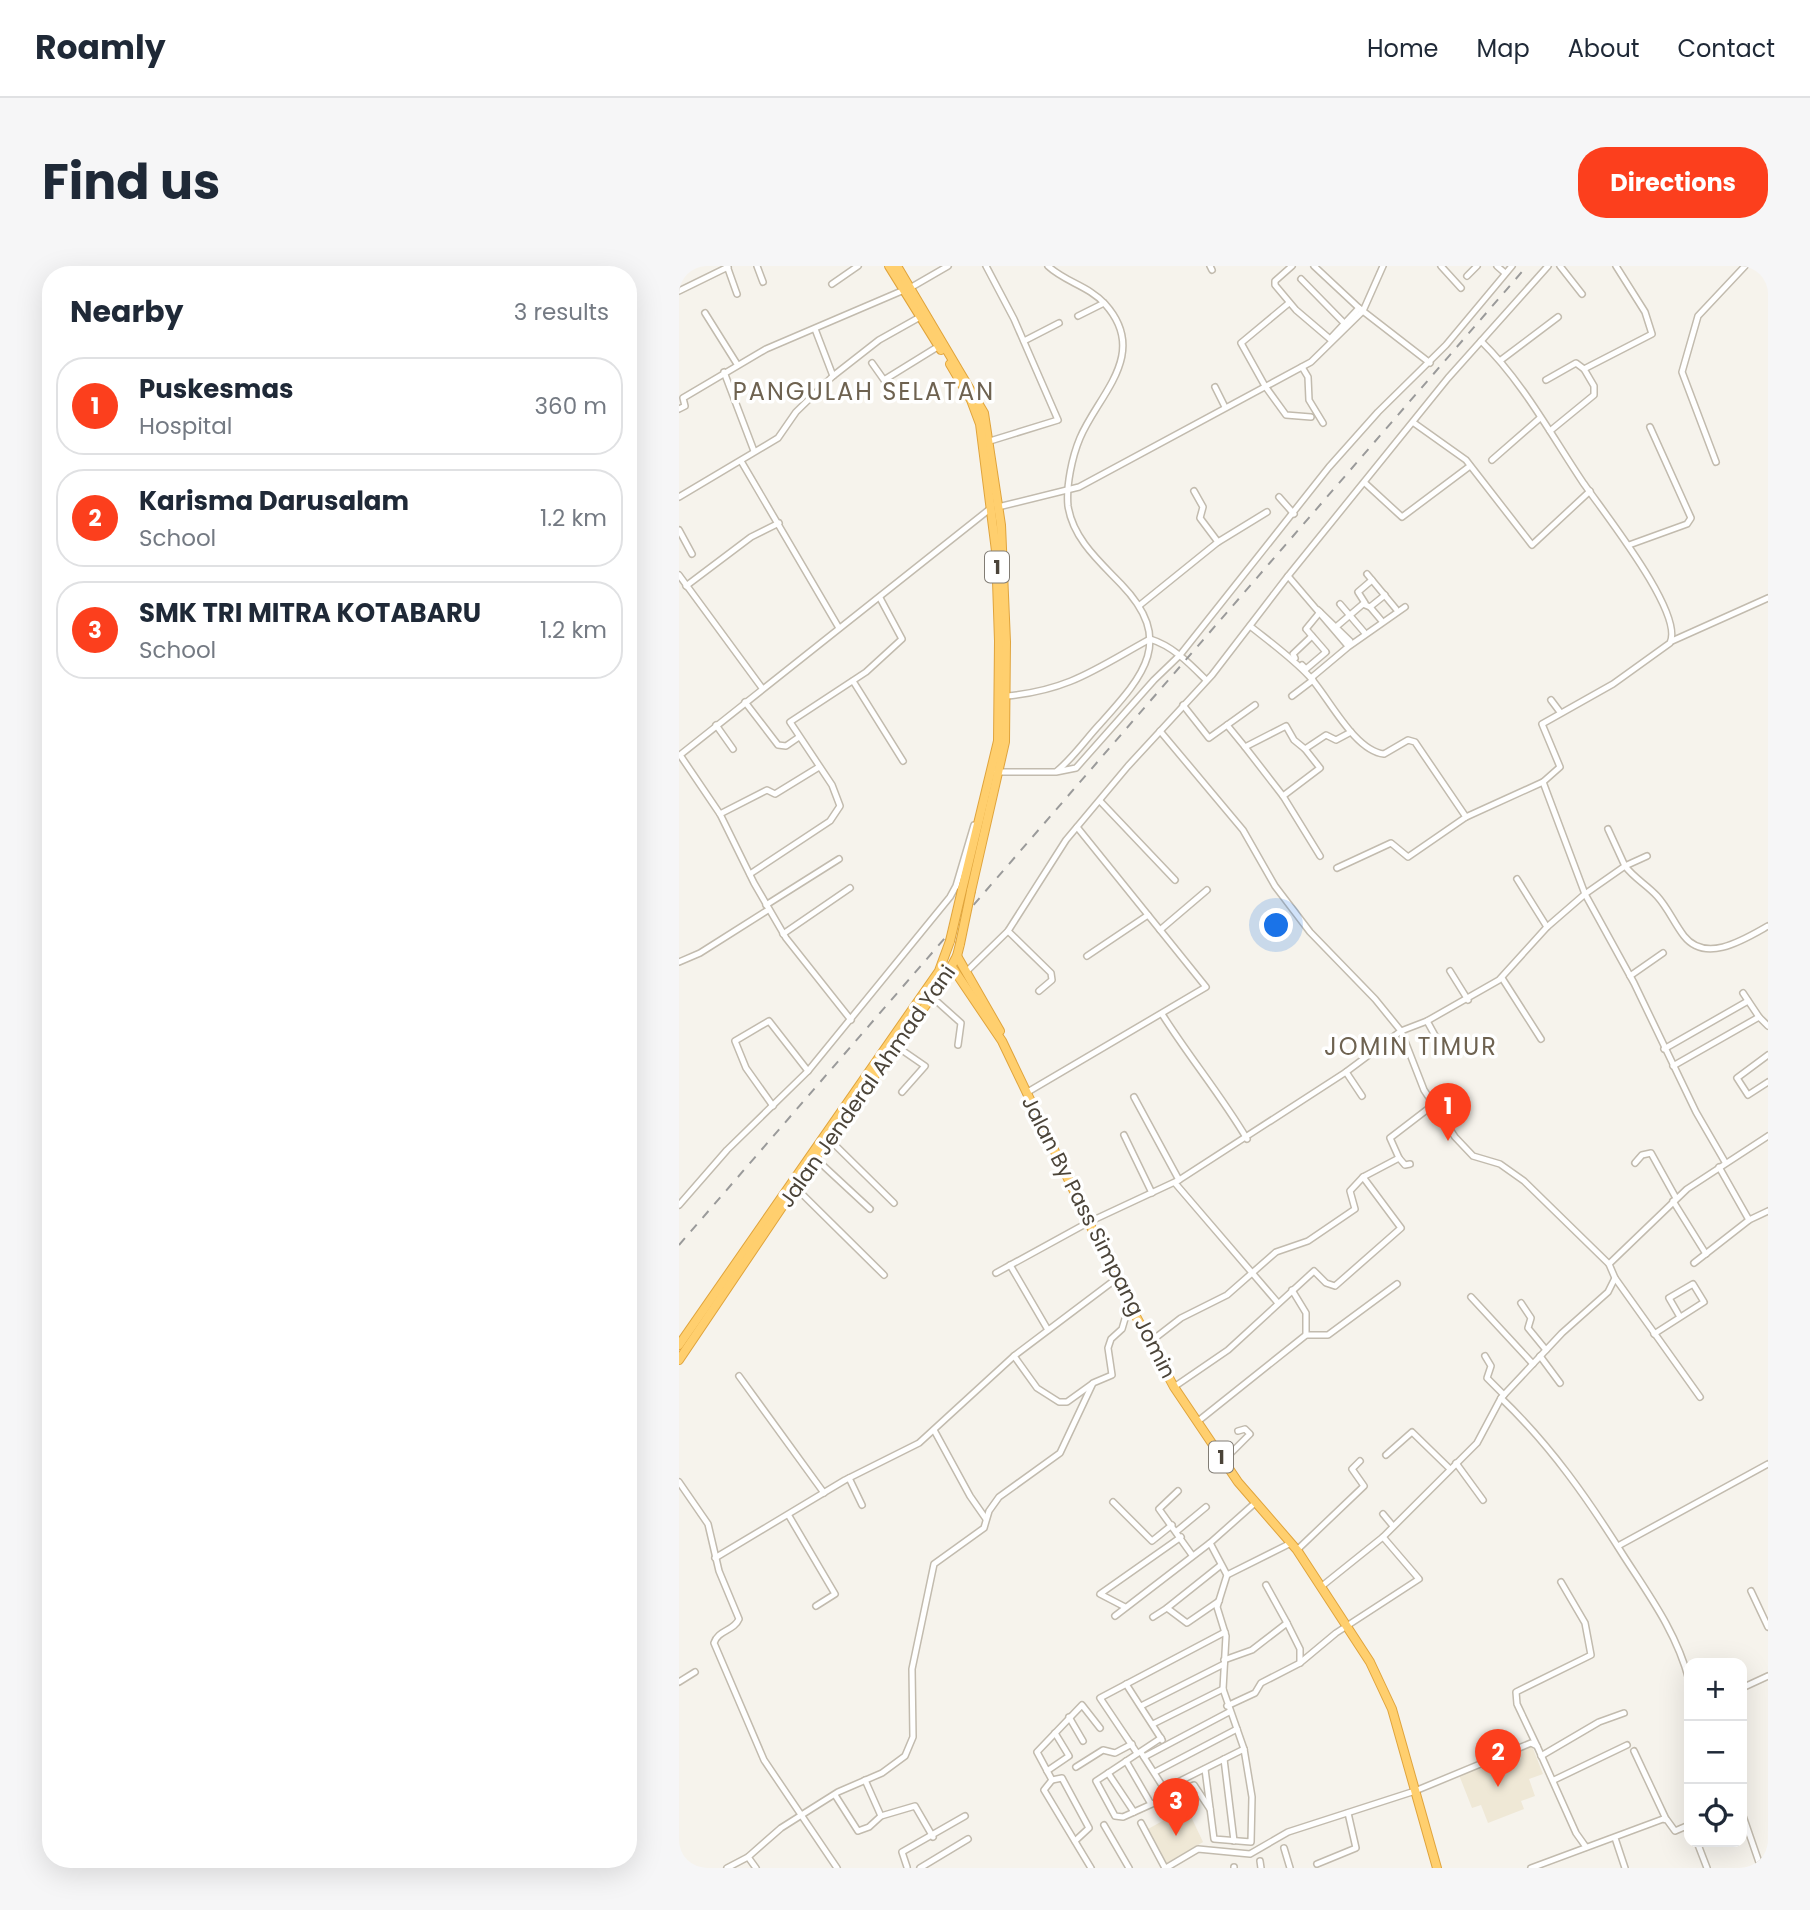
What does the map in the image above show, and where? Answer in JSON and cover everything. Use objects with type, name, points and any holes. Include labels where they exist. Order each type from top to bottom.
[{"type":"highway","name":"1","points":[[889,266],[907,289],[980,403],[990,441],[995,508],[999,698],[996,772]]},
{"type":"highway","name":"1","points":[[897,266],[920,317],[939,345],[977,414],[995,508],[1004,567],[1007,696],[1005,742],[990,794]]},
{"type":"highway","name":"Jalan Jenderal Ahmad Yani","points":[[679,1360],[815,1158],[952,967],[960,944],[967,891],[990,794]]},
{"type":"highway","name":"1","points":[[679,1345],[925,993],[943,964],[967,891]]},
{"type":"highway","name":"Jalan By Pass Simpang Jomin","points":[[957,956],[972,995],[1002,1041]]},
{"type":"highway","name":"Jalan By Pass Simpang Jomin","points":[[952,967],[963,974],[989,1008],[1026,1093],[1116,1279],[1174,1387],[1223,1461],[1255,1503],[1291,1542],[1322,1586],[1348,1626],[1388,1699],[1437,1868]]},
{"type":"highway","points":[[944,980],[955,982],[972,995]]},
{"type":"street","points":[[757,266],[763,282]]},
{"type":"street","points":[[832,284],[858,266]]},
{"type":"street","points":[[679,409],[685,406],[683,398],[737,364],[907,289],[948,266]]},
{"type":"street","points":[[986,266],[1024,341],[1057,421],[990,441]]},
{"type":"street","points":[[1048,266],[1104,303],[1118,327],[1122,358],[1111,388],[1080,437],[1069,491],[1070,515],[1086,548],[1140,605],[1150,639],[1147,663],[1135,685],[1056,772]]},
{"type":"street","points":[[1292,266],[1274,282],[1289,303],[1332,341]]},
{"type":"street","points":[[1314,266],[1361,309],[1430,363]]},
{"type":"street","points":[[851,1020],[783,934],[720,814],[680,756],[762,688],[995,508],[1069,491],[1148,452],[1225,407],[1302,367],[1332,341],[1361,309],[1383,266]]},
{"type":"street","points":[[1441,266],[1461,288]]},
{"type":"street","points":[[1467,276],[1479,266]]},
{"type":"street","points":[[1497,266],[1505,273]]},
{"type":"street","points":[[996,772],[1056,772],[1076,768],[1180,654],[1329,467],[1378,412],[1430,363],[1511,266]]},
{"type":"street","points":[[963,974],[1008,931],[1077,827],[1206,680],[1481,341],[1548,266]]},
{"type":"street","points":[[1560,266],[1582,294]]},
{"type":"street","points":[[1584,369],[1652,334],[1645,313],[1618,269],[1626,266]]},
{"type":"street","points":[[1716,462],[1682,372],[1698,316],[1745,266]]},
{"type":"street","points":[[679,291],[728,267],[737,294]]},
{"type":"street","points":[[1301,279],[1347,325]]},
{"type":"street","points":[[1078,316],[1104,303]]},
{"type":"street","points":[[1289,303],[1241,343],[1265,386],[1286,415],[1311,417]]},
{"type":"street","points":[[705,313],[737,364]]},
{"type":"street","points":[[680,494],[778,438],[796,412],[832,376],[879,340],[920,317]]},
{"type":"street","points":[[1500,360],[1558,317]]},
{"type":"street","points":[[1024,341],[1059,323]]},
{"type":"street","points":[[815,329],[832,376]]},
{"type":"street","points":[[1481,341],[1500,360],[1629,545],[1661,604],[1672,641]]},
{"type":"street","points":[[872,363],[884,380],[939,345]]},
{"type":"street","points":[[1546,380],[1576,363],[1584,369],[1594,386],[1594,395],[1550,431]]},
{"type":"street","points":[[1302,367],[1308,379],[1309,400],[1323,423]]},
{"type":"street","points":[[724,372],[754,451]]},
{"type":"street","points":[[1215,387],[1225,407]]},
{"type":"street","points":[[1492,460],[1540,418]]},
{"type":"street","points":[[1414,423],[1461,455],[1532,545],[1590,492]]},
{"type":"street","points":[[1629,545],[1687,524],[1691,518],[1650,427]]},
{"type":"street","points":[[741,461],[839,628]]},
{"type":"street","points":[[1365,482],[1401,517],[1405,517],[1470,466]]},
{"type":"street","points":[[1193,491],[1203,507],[1200,518],[1217,542]]},
{"type":"street","points":[[1279,496],[1294,514]]},
{"type":"street","points":[[1140,605],[1217,542],[1267,512]]},
{"type":"street","points":[[686,586],[751,537],[779,523]]},
{"type":"street","points":[[679,530],[692,554]]},
{"type":"street","points":[[1367,573],[1396,609]]},
{"type":"street","points":[[679,575],[762,688]]},
{"type":"street","points":[[1288,576],[1335,629],[1350,615],[1385,595]]},
{"type":"street","points":[[1372,580],[1358,592],[1381,620]]},
{"type":"street","points":[[750,874],[830,821],[838,810],[839,796],[790,721],[876,664],[902,638],[880,598]]},
{"type":"street","points":[[1337,868],[1391,843],[1408,857],[1466,817],[1543,782],[1560,767],[1542,724],[1613,684],[1672,641],[1768,598]]},
{"type":"street","points":[[1340,604],[1364,632]]},
{"type":"street","points":[[1292,696],[1348,647],[1405,607]]},
{"type":"street","points":[[1319,611],[1306,628],[1331,657]]},
{"type":"street","points":[[1250,626],[1312,679],[1351,732],[1380,754],[1408,740],[1415,742],[1466,817]]},
{"type":"street","points":[[1312,636],[1293,657],[1306,669],[1326,652]]},
{"type":"street","points":[[1007,696],[1043,691],[1077,681],[1150,639]]},
{"type":"street","points":[[1150,639],[1173,653],[1180,654],[1206,680]]},
{"type":"street","points":[[853,681],[903,761]]},
{"type":"street","points":[[1551,700],[1560,712]]},
{"type":"street","points":[[745,702],[778,745],[786,746],[799,737]]},
{"type":"street","points":[[1182,705],[1207,737],[1255,705]]},
{"type":"street","points":[[1227,725],[1283,796],[1320,856]]},
{"type":"street","points":[[716,726],[733,749]]},
{"type":"street","points":[[1245,747],[1286,726],[1294,740],[1320,768],[1283,796]]},
{"type":"street","points":[[1160,731],[1243,830],[1275,886],[1310,932],[1375,999],[1401,1031],[1416,1072],[1433,1105],[1469,1153],[1511,1171],[1609,1264],[1615,1278],[1700,1397]]},
{"type":"street","points":[[1305,749],[1326,735],[1336,740],[1351,732]]},
{"type":"street","points":[[720,814],[767,790],[775,794],[820,767]]},
{"type":"street","points":[[1543,782],[1585,894],[1725,1162]]},
{"type":"street","points":[[679,1205],[727,1150],[809,1071],[953,893],[979,808],[990,794]]},
{"type":"street","points":[[1100,801],[1175,880]]},
{"type":"street","points":[[1026,1093],[1206,986],[1077,827]]},
{"type":"street","points":[[1608,829],[1625,866],[1656,895],[1684,936],[1696,947],[1734,944],[1768,926]]},
{"type":"street","points":[[996,1273],[1089,1222],[1177,1182],[1247,1139],[1401,1031],[1468,1000],[1502,978],[1547,928],[1585,894],[1625,866],[1647,856]]},
{"type":"street","points":[[679,962],[700,953],[839,859]]},
{"type":"street","points":[[1517,879],[1547,928]]},
{"type":"street","points":[[783,934],[850,888]]},
{"type":"street","points":[[1160,930],[1207,890]]},
{"type":"street","points":[[1087,956],[1148,915]]},
{"type":"street","points":[[1008,931],[1051,973],[1052,980],[1039,991]]},
{"type":"street","points":[[1630,976],[1663,953]]},
{"type":"street","points":[[1450,971],[1468,1000]]},
{"type":"street","points":[[1502,978],[1541,1039]]},
{"type":"street","points":[[1743,993],[1768,1026]]},
{"type":"street","points":[[932,997],[961,1023],[958,1045]]},
{"type":"street","points":[[1664,1049],[1748,1001]]},
{"type":"street","points":[[1161,1014],[1193,1062],[1220,1095],[1247,1139]]},
{"type":"street","points":[[1673,1066],[1759,1017]]},
{"type":"street","points":[[773,1106],[747,1068],[735,1041],[769,1021],[809,1071]]},
{"type":"street","points":[[1427,1021],[1443,1050]]},
{"type":"street","points":[[896,1046],[925,1066],[902,1092]]},
{"type":"street","points":[[1768,1055],[1737,1077],[1748,1095],[1768,1083]]},
{"type":"street","points":[[1346,1072],[1362,1096]]},
{"type":"street","points":[[1134,1097],[1177,1182],[1278,1303]]},
{"type":"street","points":[[1410,1164],[1405,1165],[1399,1158],[1390,1138],[1433,1105]]},
{"type":"street","points":[[1124,1135],[1152,1194]]},
{"type":"street","points":[[1609,1264],[1675,1199],[1725,1162],[1768,1136]]},
{"type":"street","points":[[830,1140],[894,1203]]},
{"type":"street","points":[[1635,1163],[1642,1155],[1651,1153],[1706,1254]]},
{"type":"street","points":[[815,1158],[870,1209]]},
{"type":"street","points":[[1150,1342],[1181,1318],[1227,1295],[1276,1252],[1308,1241],[1355,1209],[1349,1192],[1363,1177],[1399,1158]]},
{"type":"street","points":[[1719,1167],[1749,1220]]},
{"type":"street","points":[[1174,1387],[1228,1350],[1315,1271],[1326,1283],[1335,1286],[1401,1228],[1363,1177]]},
{"type":"street","points":[[796,1188],[884,1275]]},
{"type":"street","points":[[1694,1264],[1749,1220],[1768,1211]]},
{"type":"street","points":[[1010,1265],[1048,1330]]},
{"type":"street","points":[[1322,1586],[1383,1537],[1481,1438],[1502,1396],[1608,1292],[1615,1278]]},
{"type":"street","points":[[715,1558],[849,1478],[908,1450],[934,1430],[1014,1356],[1116,1279]]},
{"type":"street","points":[[1196,1422],[1306,1335],[1328,1335],[1397,1284]]},
{"type":"street","points":[[1654,1334],[1704,1301],[1693,1284],[1668,1299],[1679,1317]]},
{"type":"street","points":[[1292,1290],[1306,1313],[1306,1335]]},
{"type":"street","points":[[1471,1297],[1533,1364]]},
{"type":"street","points":[[1521,1303],[1531,1318],[1528,1328],[1546,1350]]},
{"type":"street","points":[[1014,1356],[1037,1388],[1062,1403],[1093,1383],[1112,1375],[1108,1348],[1111,1339],[1122,1329],[1129,1305]]},
{"type":"street","points":[[1485,1356],[1492,1366],[1487,1378],[1563,1464],[1669,1626],[1684,1666]]},
{"type":"street","points":[[1540,1356],[1560,1383]]},
{"type":"street","points":[[739,1376],[824,1493]]},
{"type":"street","points":[[727,1868],[748,1857],[781,1828],[835,1795],[901,1761],[913,1737],[912,1669],[934,1564],[979,1533],[999,1497],[1060,1453],[1093,1383]]},
{"type":"street","points":[[1223,1461],[1250,1434],[1245,1429],[1238,1431]]},
{"type":"street","points":[[934,1430],[969,1496],[986,1519]]},
{"type":"street","points":[[1386,1455],[1412,1432],[1450,1469]]},
{"type":"street","points":[[1297,1550],[1363,1487],[1364,1484],[1352,1469],[1360,1461]]},
{"type":"street","points":[[1457,1463],[1483,1500]]},
{"type":"street","points":[[1618,1546],[1768,1464]]},
{"type":"street","points":[[849,1478],[862,1505]]},
{"type":"street","points":[[679,1482],[708,1524],[715,1558],[739,1619],[737,1624],[718,1635],[714,1643],[766,1764],[837,1868]]},
{"type":"street","points":[[1178,1491],[1159,1508],[1192,1555]]},
{"type":"street","points":[[1113,1502],[1152,1541],[1206,1507]]},
{"type":"street","points":[[1115,1616],[1210,1543],[1255,1503]]},
{"type":"street","points":[[1383,1514],[1393,1526]]},
{"type":"street","points":[[789,1516],[835,1594],[815,1606]]},
{"type":"street","points":[[1125,1607],[1100,1594],[1181,1537]]},
{"type":"street","points":[[1211,1810],[1196,1785],[1119,1818],[1115,1816],[1096,1782],[1126,1761],[1165,1744],[1255,1693],[1261,1683],[1300,1663],[1348,1626],[1419,1579],[1383,1537]]},
{"type":"street","points":[[1205,1769],[1214,1839],[1249,1843],[1254,1838],[1252,1797],[1244,1749],[1223,1689],[1225,1632],[1218,1612],[1219,1601],[1227,1575],[1291,1542]]},
{"type":"street","points":[[1210,1543],[1227,1575]]},
{"type":"street","points":[[1153,1617],[1221,1564]]},
{"type":"street","points":[[1561,1582],[1585,1623],[1591,1655],[1516,1692],[1517,1704],[1576,1833],[1586,1847]]},
{"type":"street","points":[[1266,1585],[1300,1649],[1300,1663]]},
{"type":"street","points":[[1751,1591],[1768,1627]]},
{"type":"street","points":[[1167,1608],[1187,1623],[1219,1601]]},
{"type":"street","points":[[1141,1706],[1252,1650],[1287,1623]]},
{"type":"street","points":[[1168,1796],[1154,1772],[1100,1699],[1225,1632]]},
{"type":"street","points":[[679,1682],[695,1672]]},
{"type":"street","points":[[1747,1686],[1768,1676]]},
{"type":"street","points":[[1126,1684],[1165,1744]]},
{"type":"street","points":[[1153,1724],[1223,1689]]},
{"type":"street","points":[[1052,1780],[1037,1752],[1055,1732],[1084,1706],[1100,1728]]},
{"type":"street","points":[[1541,1756],[1599,1722],[1624,1713]]},
{"type":"street","points":[[1069,1717],[1083,1741]]},
{"type":"street","points":[[1154,1772],[1237,1729]]},
{"type":"street","points":[[1047,1771],[1069,1756],[1055,1732]]},
{"type":"street","points":[[1141,1754],[1161,1738]]},
{"type":"street","points":[[1141,1823],[1165,1868],[1198,1849],[1250,1854],[1288,1832],[1415,1791],[1526,1743],[1537,1745]]},
{"type":"street","points":[[1076,1767],[1103,1750],[1115,1753],[1132,1744]]},
{"type":"street","points":[[1554,1780],[1627,1745]]},
{"type":"street","points":[[1164,1789],[1244,1749]]},
{"type":"street","points":[[1634,1751],[1666,1819],[1675,1831],[1684,1827]]},
{"type":"street","points":[[1224,1759],[1234,1841]]},
{"type":"street","points":[[1126,1761],[1151,1804]]},
{"type":"street","points":[[1108,1773],[1133,1812]]},
{"type":"street","points":[[1075,1841],[1089,1828],[1062,1778],[1052,1780],[1044,1790],[1065,1830],[1091,1868]]},
{"type":"street","points":[[865,1780],[881,1816]]},
{"type":"street","points":[[835,1795],[858,1831],[869,1827],[881,1816],[915,1806],[933,1837]]},
{"type":"street","points":[[1317,1864],[1356,1848],[1348,1813]]},
{"type":"street","points":[[907,1868],[902,1852],[933,1837],[965,1816]]},
{"type":"street","points":[[1531,1868],[1666,1819]]},
{"type":"street","points":[[1104,1825],[1129,1868]]},
{"type":"street","points":[[1747,1827],[1761,1868]]},
{"type":"street","points":[[1615,1838],[1625,1868]]},
{"type":"street","points":[[920,1868],[968,1839]]},
{"type":"street","points":[[1699,1847],[1707,1868]]},
{"type":"street","points":[[1284,1848],[1290,1868]]},
{"type":"street","points":[[748,1857],[756,1868]]},
{"type":"shaded area","points":[[1532,1746],[1543,1774],[1529,1779],[1535,1796],[1521,1801],[1524,1809],[1488,1823],[1481,1805],[1472,1808],[1459,1775]]},
{"type":"shaded area","points":[[1186,1806],[1203,1842],[1167,1864],[1148,1829],[1168,1818],[1168,1813]]},
{"type":"railway","points":[[679,1245],[1527,266]]},
{"type":"place","name":"Puskesmas","points":[[1448,1141]]},
{"type":"place","name":"Karisma Darusalam","points":[[1498,1787]]},
{"type":"place","name":"SMK TRI MITRA KOTABARU","points":[[1176,1836]]},
{"type":"district","name":"PANGULAH SELATAN","points":[[864,391]]},
{"type":"district","name":"JOMIN TIMUR","points":[[1411,1046]]}]
